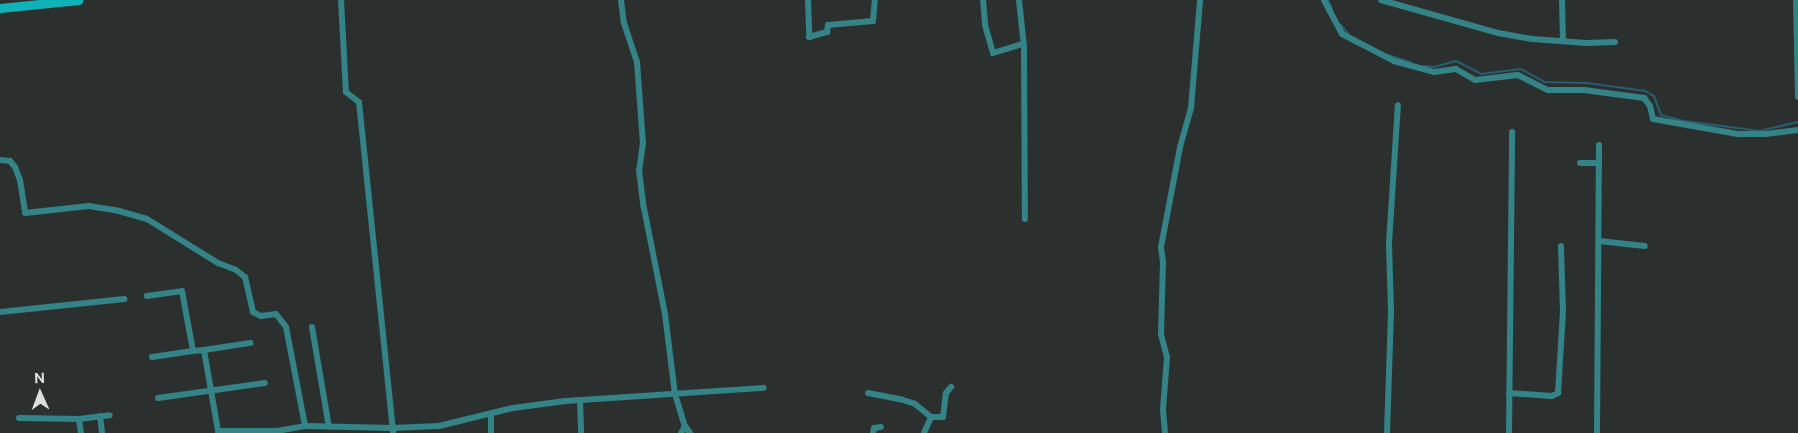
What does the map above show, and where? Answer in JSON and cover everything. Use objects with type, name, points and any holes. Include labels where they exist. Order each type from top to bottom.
[{"type":"main road","points":[[0,8],[79,0]]},
{"type":"street","points":[[341,0],[346,92],[359,102],[392,431]]},
{"type":"street","points":[[621,0],[624,23],[637,62],[643,143],[639,170],[644,208],[665,314],[675,394],[685,426],[690,433]]},
{"type":"street","points":[[808,0],[809,37],[828,32],[828,25],[873,21],[875,0]]},
{"type":"street","points":[[983,0],[985,25],[993,53],[1023,44]]},
{"type":"street","points":[[1019,0],[1023,44],[1025,219]]},
{"type":"street","points":[[1165,433],[1163,410],[1167,357],[1161,334],[1163,262],[1161,247],[1180,147],[1191,108],[1200,0]]},
{"type":"street","points":[[1324,0],[1342,34],[1394,61],[1410,66],[1434,72],[1456,69],[1476,80],[1518,75],[1548,90],[1584,90],[1644,98],[1650,106],[1653,119],[1738,134],[1765,134],[1798,130]]},
{"type":"street","points":[[1381,0],[1498,33],[1563,41],[1615,42]]},
{"type":"street","points":[[1562,0],[1563,41]]},
{"type":"street","points":[[1796,0],[1798,97]]},
{"type":"street","points":[[1387,433],[1391,311],[1389,243],[1398,105]]},
{"type":"street","points":[[1509,433],[1512,132]]},
{"type":"street","points":[[1597,433],[1599,145]]},
{"type":"street","points":[[0,160],[10,161],[15,167],[20,180],[25,213],[89,206],[147,219],[218,263],[236,270],[245,277],[253,312],[261,316],[276,314],[286,327],[305,426]]},
{"type":"street","points":[[1580,163],[1599,163]]},
{"type":"street","points":[[1599,241],[1645,246]]},
{"type":"street","points":[[1509,393],[1552,396],[1558,393],[1563,311],[1562,246]]},
{"type":"street","points":[[147,296],[182,292],[193,351]]},
{"type":"street","points":[[0,312],[124,299]]},
{"type":"street","points":[[312,327],[332,429]]},
{"type":"street","points":[[152,358],[250,342]]},
{"type":"street","points":[[204,350],[218,431],[277,431],[305,426],[315,430],[392,431],[439,426],[521,407],[580,400],[764,388]]},
{"type":"street","points":[[158,398],[266,383]]},
{"type":"street","points":[[868,393],[914,404],[931,417],[943,417],[946,393],[951,387]]},
{"type":"street","points":[[580,400],[581,433]]},
{"type":"street","points":[[491,414],[492,433]]},
{"type":"street","points":[[19,418],[79,418],[110,415]]},
{"type":"street","points":[[100,416],[102,433]]},
{"type":"street","points":[[924,433],[931,417]]},
{"type":"street","points":[[79,418],[80,433]]},
{"type":"street","points":[[681,433],[685,426]]},
{"type":"street","points":[[873,433],[874,428],[881,427]]},
{"type":"waterway","points":[[1328,0],[1332,9]]},
{"type":"waterway","points":[[1340,24],[1350,36]]},
{"type":"waterway","points":[[1388,55],[1412,63]]},
{"type":"waterway","points":[[1424,66],[1434,67],[1456,61],[1481,74],[1521,69],[1544,82],[1587,83],[1645,91],[1654,96],[1661,115],[1684,121],[1759,131],[1798,122]]}]
